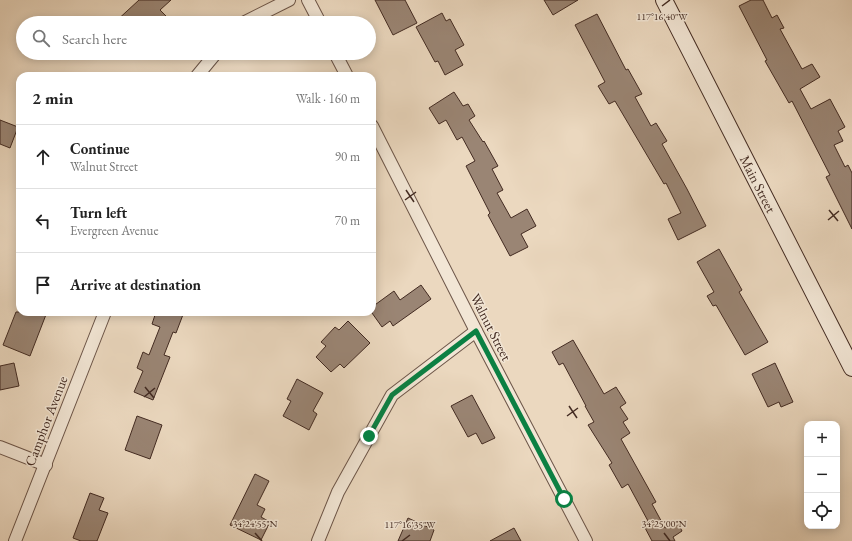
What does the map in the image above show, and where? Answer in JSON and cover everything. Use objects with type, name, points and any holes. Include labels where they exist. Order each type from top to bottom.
[{"type":"main road","name":"Main Street","points":[[664,0],[852,368]]},
{"type":"street","points":[[257,16],[289,0]]},
{"type":"street","points":[[308,0],[316,16]]},
{"type":"street","points":[[201,72],[211,60]]},
{"type":"street","points":[[339,60],[345,72]]},
{"type":"street","name":"Walnut Street","points":[[376,134],[476,331],[586,541]]},
{"type":"street","name":"Camphor Avenue","points":[[15,541],[103,316]]},
{"type":"street","points":[[318,541],[338,492],[392,395],[476,331]]},
{"type":"street","points":[[0,447],[46,465]]},
{"type":"building","points":[[139,0],[171,0],[160,10],[166,16],[122,16]]},
{"type":"building","points":[[375,0],[405,0],[417,23],[393,35]]},
{"type":"building","points":[[544,0],[578,0],[553,15]]},
{"type":"building","points":[[751,0],[763,0],[772,18],[777,15],[784,28],[780,29],[802,69],[812,64],[820,77],[800,89],[811,109],[830,99],[845,127],[838,131],[843,141],[834,145],[845,167],[848,165],[852,173],[852,229],[826,177],[830,175],[792,101],[789,103],[765,61],[767,60],[739,6]]},
{"type":"building","points":[[442,13],[446,21],[450,19],[464,45],[455,50],[463,65],[445,75],[438,61],[435,62],[416,27]]},
{"type":"building","points":[[597,14],[626,70],[628,69],[642,94],[635,97],[651,126],[656,123],[667,141],[662,144],[706,226],[678,240],[668,219],[681,213],[666,183],[664,184],[615,101],[609,104],[598,86],[605,82],[575,25]]},
{"type":"building","points":[[454,92],[463,106],[468,104],[475,116],[469,120],[483,142],[484,141],[498,166],[492,169],[503,190],[497,193],[511,218],[527,209],[536,226],[521,234],[528,247],[510,256],[488,215],[490,213],[466,166],[475,161],[462,137],[457,140],[446,120],[439,124],[429,108]]},
{"type":"building","points":[[0,120],[16,126],[16,132],[10,148],[0,144]]},
{"type":"building","points":[[719,249],[742,290],[739,292],[768,342],[745,355],[716,305],[713,306],[707,296],[714,292],[697,262]]},
{"type":"building","points":[[421,285],[431,299],[393,326],[390,321],[382,327],[374,316],[376,316],[376,304],[394,291],[400,300]]},
{"type":"building","points":[[16,312],[16,316],[45,316],[30,356],[3,345]]},
{"type":"building","points":[[155,316],[182,316],[176,333],[173,332],[164,355],[170,357],[153,400],[134,392],[143,371],[137,368],[143,352],[149,355],[160,327],[152,324]]},
{"type":"building","points":[[348,321],[370,343],[344,368],[340,364],[331,372],[316,357],[326,346],[321,342],[335,327],[339,330]]},
{"type":"building","points":[[573,340],[604,394],[616,387],[626,403],[620,407],[628,419],[623,422],[630,433],[621,439],[656,502],[652,504],[665,528],[677,521],[682,531],[673,537],[675,541],[652,541],[643,524],[648,521],[628,484],[622,488],[609,465],[612,463],[588,425],[594,422],[563,363],[559,365],[552,352]]},
{"type":"building","points":[[14,363],[19,386],[0,390],[0,366]]},
{"type":"building","points":[[775,363],[793,402],[781,407],[779,402],[768,407],[752,374]]},
{"type":"building","points":[[297,379],[323,393],[313,411],[317,414],[309,430],[283,416],[291,401],[287,399]]},
{"type":"building","points":[[472,395],[495,438],[482,444],[476,433],[468,437],[451,406]]},
{"type":"building","points":[[137,416],[162,425],[150,459],[125,450]]},
{"type":"building","points":[[255,474],[269,481],[257,505],[265,509],[261,517],[270,522],[261,540],[230,525]]},
{"type":"building","points":[[90,493],[104,498],[99,510],[108,513],[97,541],[81,541],[73,538]]},
{"type":"building","points":[[408,518],[434,530],[430,541],[398,541]]},
{"type":"building","points":[[514,528],[521,541],[490,541]]},
{"type":"route","points":[[369,436],[392,395],[476,331],[564,499]]}]
